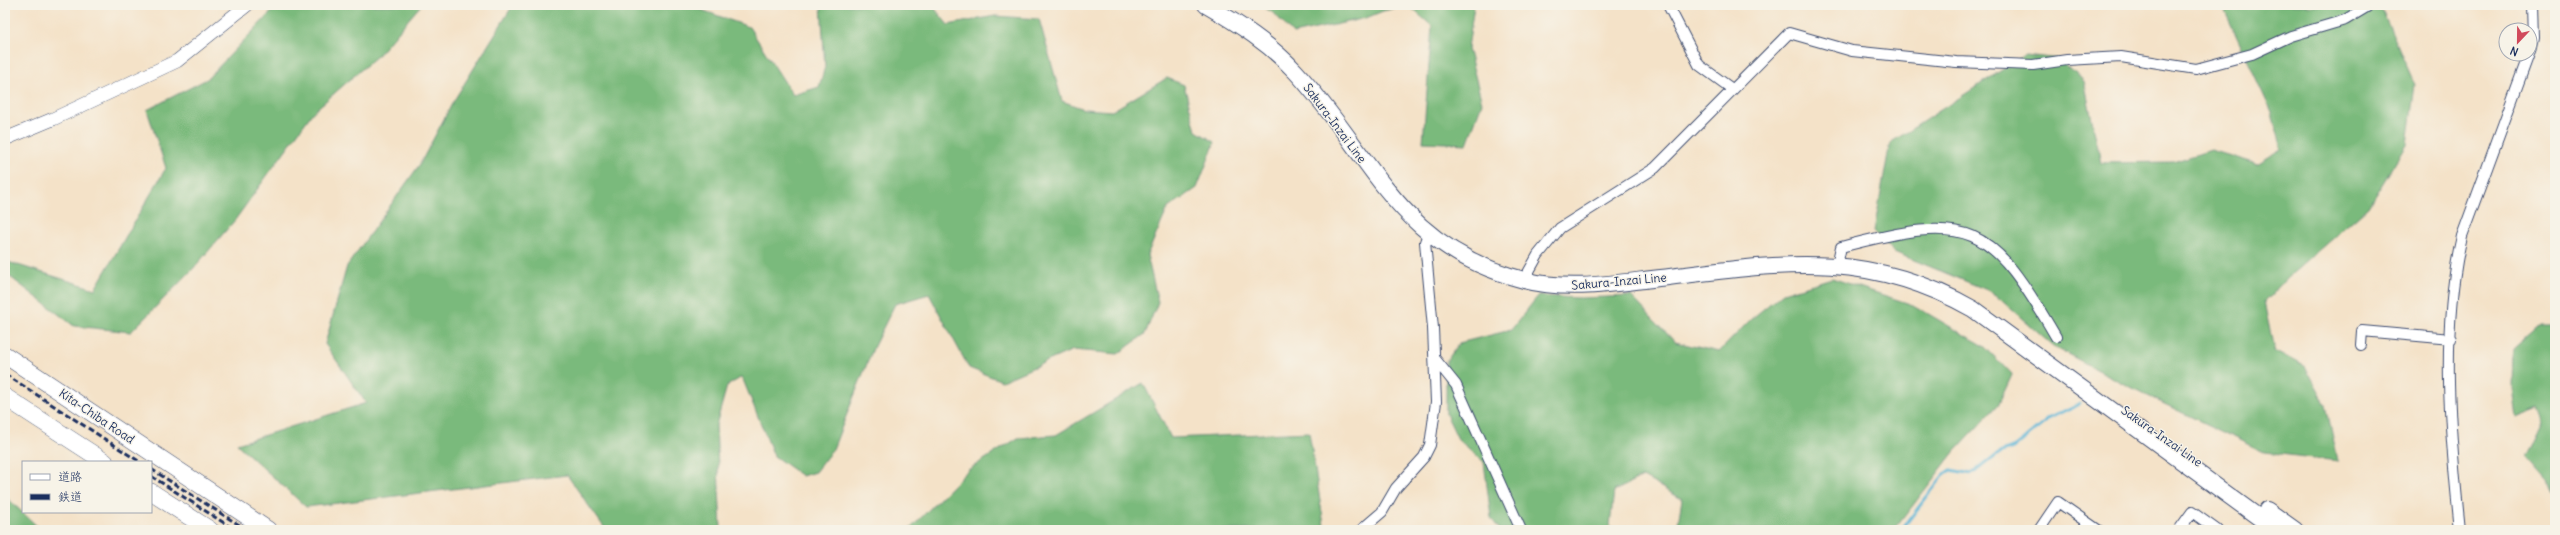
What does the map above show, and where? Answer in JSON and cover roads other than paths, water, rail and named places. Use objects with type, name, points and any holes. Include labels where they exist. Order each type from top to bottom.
[{"type":"highway","name":"Kita-Chiba Road","points":[[5,355],[268,530]]},
{"type":"highway","points":[[5,397],[103,461]]},
{"type":"highway","points":[[152,493],[210,530]]},
{"type":"main road","name":"Sakura-Inzai Line","points":[[1206,5],[1266,43],[1296,72],[1378,181],[1407,214],[1428,234],[1452,250],[1484,267],[1524,280],[1553,285],[1587,286],[1790,264],[1837,265],[1902,276],[1933,288],[1974,309],[2276,530]]},
{"type":"main road","name":"Sakura-Inzai Line","points":[[2026,346],[2047,357],[2176,445],[2295,530]]},
{"type":"street","points":[[5,139],[54,119],[176,61],[248,5]]},
{"type":"street","points":[[1668,5],[1699,65],[1732,89]]},
{"type":"street","points":[[1524,280],[1538,255],[1560,228],[1655,168],[1789,33],[1852,51],[1949,62],[2033,65],[2067,60],[2120,57],[2196,69],[2252,54],[2291,36],[2345,20],[2370,5]]},
{"type":"street","points":[[2532,5],[2533,22]]},
{"type":"street","points":[[2460,530],[2450,421],[2451,339],[2455,265],[2462,236],[2527,62]]},
{"type":"street","points":[[1837,265],[1842,247],[1853,244],[1925,230],[1948,228],[1964,232],[1978,237],[2003,257],[2032,295],[2056,337]]},
{"type":"street","points":[[1361,530],[1382,512],[1396,488],[1424,457],[1430,445],[1436,402],[1428,253],[1425,242],[1428,234]]},
{"type":"street","points":[[2361,345],[2362,331],[2451,339]]},
{"type":"street","points":[[1434,359],[1456,385],[1521,530]]},
{"type":"street","points":[[2044,528],[2058,502],[2098,530]]},
{"type":"street","points":[[2179,530],[2192,512],[2217,530]]},
{"type":"waterway","points":[[1901,530],[1943,476],[1951,470],[1972,474],[1997,454],[2015,447],[2050,418],[2080,403]]},
{"type":"railway","points":[[5,374],[138,461]]},
{"type":"railway","points":[[152,470],[247,530]]},
{"type":"railway","points":[[152,477],[235,530]]}]
